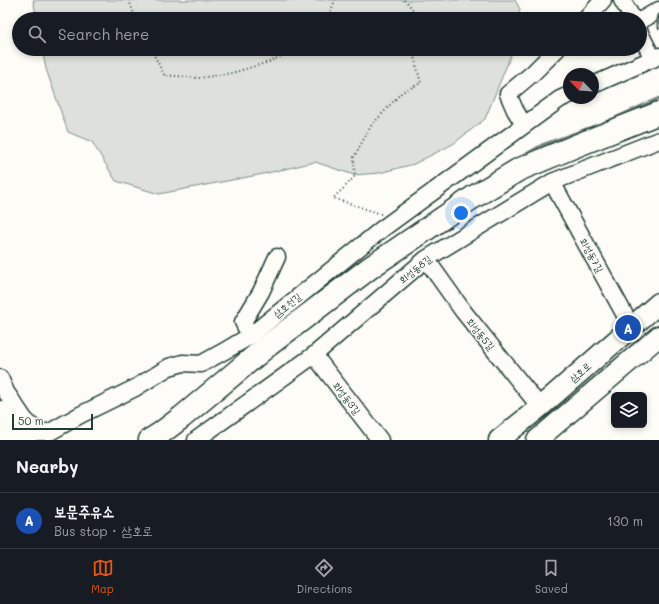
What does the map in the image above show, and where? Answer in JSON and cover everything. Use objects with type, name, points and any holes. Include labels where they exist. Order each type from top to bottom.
[{"type":"highway","points":[[150,440],[182,417],[266,347],[371,266],[472,198],[578,145],[659,113]]},
{"type":"highway","points":[[165,440],[294,341],[520,175],[619,143],[659,124]]},
{"type":"highway","points":[[0,412],[2,416],[26,440]]},
{"type":"main road","name":"삼호로","points":[[499,440],[540,407],[659,303]]},
{"type":"main road","points":[[537,440],[659,336]]},
{"type":"street","points":[[592,12],[603,0]]},
{"type":"street","points":[[622,0],[629,12]]},
{"type":"street","points":[[647,17],[659,10]]},
{"type":"street","points":[[599,82],[656,57],[647,44]]},
{"type":"street","points":[[524,126],[508,94],[534,73],[550,56]]},
{"type":"street","name":"삼호천길","points":[[0,378],[6,392],[25,420],[38,432],[50,432],[80,415],[135,388],[169,367],[183,363],[201,364],[250,336],[395,220],[563,98]]},
{"type":"street","name":"회성동8길","points":[[196,440],[314,355],[426,259],[552,182],[659,140]]},
{"type":"street","name":"회성동7길","points":[[552,182],[632,328]]},
{"type":"street","points":[[250,336],[243,322],[277,257]]},
{"type":"street","name":"회성동5길","points":[[426,259],[463,311],[540,407]]},
{"type":"street","name":"회성동3길","points":[[314,355],[380,440]]},
{"type":"path","points":[[129,0],[133,12]]},
{"type":"path","points":[[331,12],[335,0]]},
{"type":"path","points":[[404,0],[415,12]]},
{"type":"path","points":[[154,56],[164,75],[200,78],[232,73],[269,62],[281,56]]},
{"type":"path","points":[[395,220],[372,210],[333,198],[355,176],[354,157],[371,126],[402,92],[421,83],[414,56]]},
{"type":"shaded area","points":[[33,0],[515,0],[520,9],[519,12],[36,12]]},
{"type":"shaded area","points":[[43,56],[511,56],[485,119],[453,144],[414,164],[379,173],[354,175],[315,162],[263,174],[159,194],[116,181],[92,142],[68,132],[46,69]]},
{"type":"waterway","points":[[523,156],[542,145],[606,122],[659,98]]},
{"type":"place","name":"보문주유소","points":[[628,328]]}]
